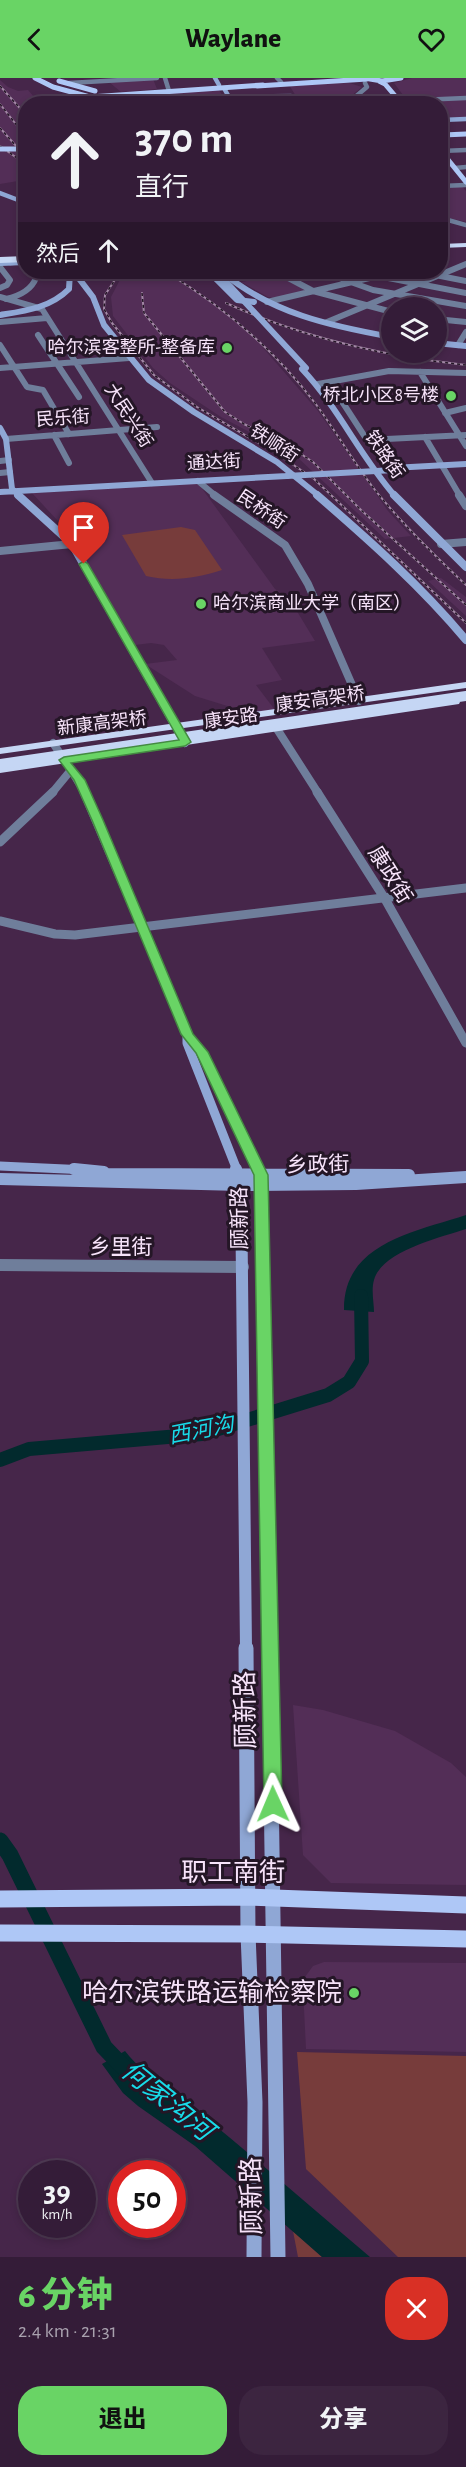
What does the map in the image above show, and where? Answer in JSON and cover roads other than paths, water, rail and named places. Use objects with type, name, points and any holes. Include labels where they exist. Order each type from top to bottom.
[{"type":"highway","points":[[448,245],[466,244]]},
{"type":"highway","points":[[0,262],[18,261]]},
{"type":"highway","name":"康安路","points":[[0,755],[53,742],[466,685]]},
{"type":"highway","name":"康安高架桥","points":[[210,731],[466,691]]},
{"type":"highway","name":"康安高架桥","points":[[210,731],[466,696]]},
{"type":"highway","name":"康安路","points":[[0,767],[64,760],[466,701]]},
{"type":"highway","points":[[0,767],[210,731]]},
{"type":"highway","name":"新康高架桥","points":[[0,755],[210,731]]},
{"type":"main road","points":[[35,78],[55,80],[76,96]]},
{"type":"main road","points":[[45,78],[96,94],[200,89],[280,81],[341,79],[382,82],[401,78]]},
{"type":"main road","points":[[45,78],[65,87]]},
{"type":"main road","points":[[216,78],[227,96]]},
{"type":"main road","points":[[55,80],[65,87]]},
{"type":"main road","points":[[391,81],[389,83],[399,96]]},
{"type":"main road","points":[[29,82],[115,94]]},
{"type":"main road","points":[[382,82],[397,96]]},
{"type":"main road","points":[[104,96],[166,91]]},
{"type":"main road","points":[[72,93],[86,96]]},
{"type":"main road","points":[[448,119],[466,118]]},
{"type":"main road","points":[[448,135],[466,134]]},
{"type":"main road","points":[[0,149],[18,149]]},
{"type":"main road","points":[[448,156],[466,174]]},
{"type":"main road","points":[[460,167],[466,184]]},
{"type":"main road","points":[[0,192],[18,199]]},
{"type":"main road","name":"铁顺街","points":[[37,308],[64,294],[71,279]]},
{"type":"main road","name":"铁顺街","points":[[78,279],[93,297],[104,325],[129,358],[161,390],[293,474],[361,533],[446,616],[466,639]]},
{"type":"main road","points":[[216,279],[237,300],[267,302]]},
{"type":"main road","name":"铁路街","points":[[222,279],[320,384],[386,487],[466,565]]},
{"type":"main road","points":[[230,279],[237,286],[267,302],[327,322],[381,334]]},
{"type":"main road","points":[[0,316],[37,308]]},
{"type":"main road","points":[[447,344],[466,346]]},
{"type":"main road","points":[[0,428],[9,460],[13,490],[72,544],[185,742]]},
{"type":"main road","points":[[286,475],[466,465]]},
{"type":"main road","name":"通达街","points":[[0,491],[286,475]]},
{"type":"main road","name":"通达街","points":[[151,482],[286,475]]},
{"type":"main road","points":[[275,476],[292,478],[325,506],[436,612],[466,646]]},
{"type":"main road","name":"顾新路","points":[[187,1034],[201,1052],[261,1180],[275,1935],[278,2257]]},
{"type":"main road","name":"顾新路","points":[[187,1034],[187,1043],[240,1180],[245,1390],[248,1934],[255,2102],[254,2257]]},
{"type":"main road","name":"乡政街","points":[[0,1166],[69,1168],[121,1178]]},
{"type":"main road","points":[[409,1178],[466,1171]]},
{"type":"main road","points":[[0,1173],[78,1177]]},
{"type":"main road","points":[[0,1179],[78,1177]]},
{"type":"main road","name":"乡政街","points":[[78,1177],[240,1180],[409,1178]]},
{"type":"main road","points":[[409,1178],[466,1177]]},
{"type":"main road","name":"乡政街","points":[[0,1185],[121,1178]]},
{"type":"main road","name":"职工南街","points":[[0,1899],[248,1897],[466,1905]]},
{"type":"main road","points":[[0,1933],[248,1934],[466,1939]]},
{"type":"street","points":[[65,87],[157,78]]},
{"type":"street","points":[[165,78],[167,96]]},
{"type":"street","points":[[357,96],[367,87],[364,80]]},
{"type":"street","points":[[280,81],[291,96]]},
{"type":"street","points":[[448,99],[466,98]]},
{"type":"street","points":[[448,151],[466,150]]},
{"type":"street","points":[[448,185],[466,184]]},
{"type":"street","points":[[448,220],[464,224]]},
{"type":"street","points":[[448,224],[464,224]]},
{"type":"street","points":[[0,262],[10,279],[7,285],[0,288]]},
{"type":"street","points":[[448,272],[466,264]]},
{"type":"street","points":[[448,266],[466,269]]},
{"type":"street","points":[[448,278],[466,281]]},
{"type":"street","points":[[7,299],[22,294],[34,285],[36,279]]},
{"type":"street","points":[[290,279],[313,291],[381,310]]},
{"type":"street","points":[[339,279],[393,295],[466,306]]},
{"type":"street","points":[[267,302],[365,279]]},
{"type":"street","points":[[391,279],[466,293]]},
{"type":"street","points":[[327,322],[431,279]]},
{"type":"street","points":[[0,299],[37,308]]},
{"type":"street","name":"大民兴街","points":[[37,308],[42,309],[151,482]]},
{"type":"street","points":[[0,322],[47,318]]},
{"type":"street","points":[[447,320],[466,322]]},
{"type":"street","points":[[458,345],[466,332]]},
{"type":"street","points":[[38,335],[79,397]]},
{"type":"street","points":[[1,348],[27,387],[44,390],[69,434]]},
{"type":"street","points":[[0,368],[129,358]]},
{"type":"street","points":[[320,384],[389,371],[466,373]]},
{"type":"street","points":[[420,372],[463,435],[466,446]]},
{"type":"street","points":[[330,383],[368,440],[463,435]]},
{"type":"street","points":[[446,413],[466,408]]},
{"type":"street","name":"民乐街","points":[[4,438],[157,427]]},
{"type":"street","points":[[54,435],[69,464]]},
{"type":"street","points":[[425,437],[466,506]]},
{"type":"street","points":[[0,461],[9,460]]},
{"type":"street","points":[[0,473],[10,472]]},
{"type":"street","name":"民桥街","points":[[198,481],[225,504],[274,535],[285,545],[308,584],[359,701]]},
{"type":"street","points":[[443,544],[466,542]]},
{"type":"street","points":[[0,550],[72,544]]},
{"type":"street","name":"康政街","points":[[277,729],[385,899],[466,1043]]},
{"type":"street","name":"顾新路","points":[[53,742],[80,780],[187,1034]]},
{"type":"street","points":[[0,842],[61,784],[71,770]]},
{"type":"street","points":[[0,921],[64,934],[143,927],[466,888]]},
{"type":"street","name":"乡里街","points":[[0,1265],[243,1267]]},
{"type":"water","points":[[466,1215],[466,1229],[427,1241],[400,1253],[379,1270],[373,1284],[374,1312],[344,1310],[347,1287],[355,1269],[369,1255],[405,1235]]},
{"type":"water","points":[[125,2051],[154,2079],[206,2118],[370,2257],[322,2257],[195,2146],[138,2106],[123,2093],[102,2064]]},
{"type":"waterway","name":"西河沟","points":[[0,1460],[29,1449],[202,1434],[328,1395],[349,1382],[362,1361],[361,1296]]},
{"type":"waterway","name":"何家沟河","points":[[0,1841],[10,1855],[104,2047],[125,2069]]},
{"type":"railway","points":[[0,86],[18,106]]},
{"type":"railway","points":[[0,104],[18,127]]},
{"type":"railway","points":[[0,128],[18,148]]},
{"type":"railway","points":[[0,146],[18,159]]},
{"type":"railway","points":[[115,279],[105,295],[104,309],[112,323],[154,375],[197,407],[274,452],[313,478],[466,623]]},
{"type":"railway","points":[[177,279],[247,330],[283,365],[315,403],[359,469],[385,503],[466,585]]},
{"type":"railway","points":[[142,293],[144,313],[225,412],[313,462],[361,510],[466,605]]},
{"type":"railway","points":[[226,303],[284,326],[343,344],[373,351],[466,365]]},
{"type":"place","name":"哈尔滨客整所-整备库","points":[[227,348]]},
{"type":"place","name":"桥北小区8号楼","points":[[451,396]]},
{"type":"place","name":"哈尔滨商业大学（南区）","points":[[201,604]]},
{"type":"place","name":"哈尔滨铁路运输检察院","points":[[354,1993]]}]
